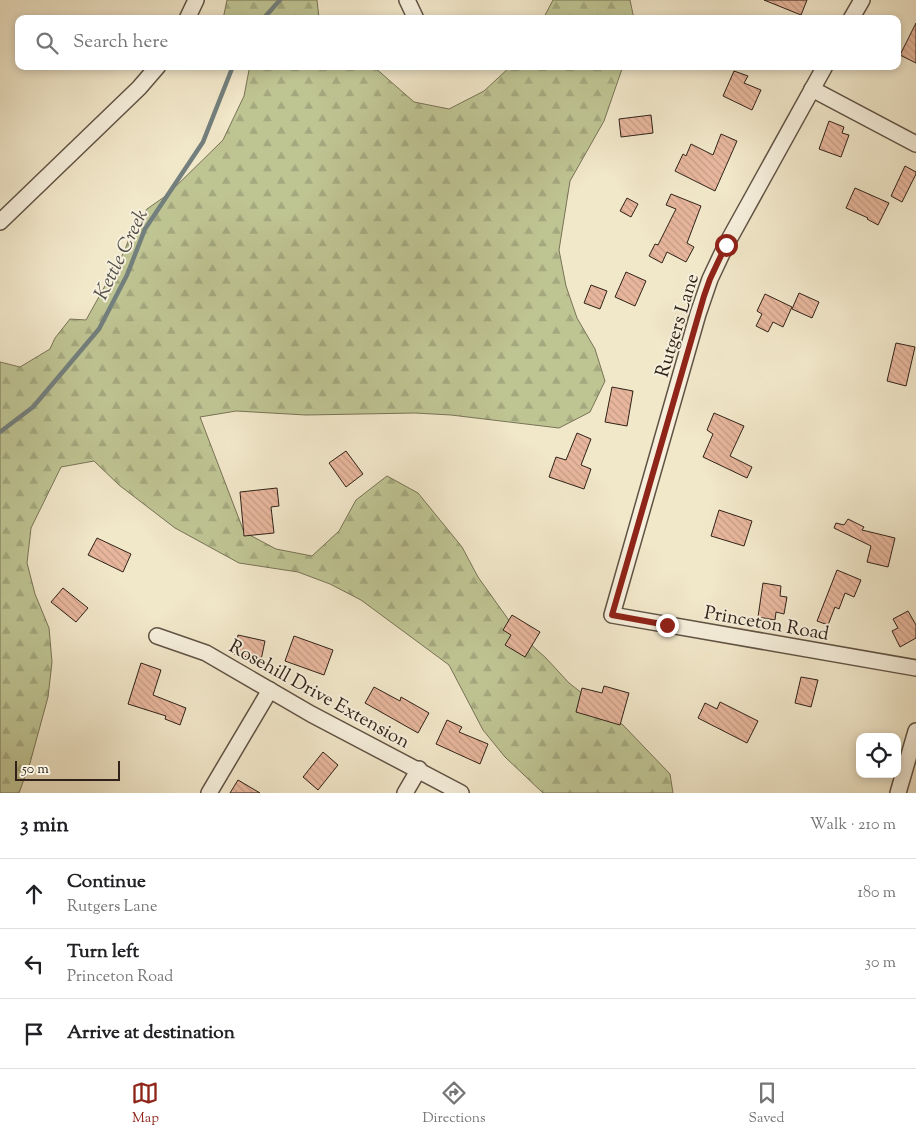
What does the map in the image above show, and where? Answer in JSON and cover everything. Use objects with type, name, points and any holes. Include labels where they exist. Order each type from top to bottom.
[{"type":"street","points":[[189,15],[196,0]]},
{"type":"street","points":[[407,0],[414,15]]},
{"type":"street","points":[[853,15],[862,0]]},
{"type":"street","points":[[0,222],[139,88],[155,70]]},
{"type":"street","name":"Rutgers Lane","points":[[612,615],[698,314],[710,279],[726,245],[823,70]]},
{"type":"street","points":[[812,89],[916,144]]},
{"type":"street","name":"Princeton Road","points":[[612,615],[916,668]]},
{"type":"street","name":"Rosehill Drive Extension","points":[[157,636],[206,653],[312,714],[461,793]]},
{"type":"street","points":[[209,793],[270,690]]},
{"type":"street","points":[[898,793],[916,731]]},
{"type":"street","points":[[405,793],[418,769]]},
{"type":"green space","points":[[227,0],[317,0],[319,15],[224,15]]},
{"type":"green space","points":[[553,0],[630,0],[633,15],[545,15]]},
{"type":"green space","points":[[249,70],[378,70],[414,102],[449,109],[484,91],[507,70],[622,70],[604,121],[570,181],[559,250],[566,286],[577,318],[595,349],[605,381],[590,412],[559,428],[451,415],[415,413],[306,415],[236,411],[200,417],[244,532],[276,549],[312,556],[339,531],[356,500],[387,476],[418,493],[462,547],[478,577],[518,633],[546,658],[569,683],[623,725],[670,774],[673,793],[543,793],[505,757],[483,730],[449,665],[361,600],[330,584],[298,572],[239,563],[175,528],[119,485],[94,461],[61,467],[31,528],[27,563],[35,594],[49,628],[52,662],[48,697],[30,763],[19,793],[0,793],[0,362],[20,367],[50,349],[55,338],[70,319],[86,320],[125,250],[132,230],[147,209],[167,195],[223,140],[244,96]]},
{"type":"building","points":[[764,0],[807,0],[801,15]]},
{"type":"building","points":[[916,23],[916,63],[901,56]]},
{"type":"building","points":[[734,71],[748,76],[744,83],[761,90],[752,110],[723,96]]},
{"type":"building","points":[[651,115],[653,133],[621,137],[619,119]]},
{"type":"building","points":[[829,121],[844,127],[842,133],[849,135],[841,157],[819,149]]},
{"type":"building","points":[[721,134],[737,141],[715,191],[675,171],[683,154],[686,156],[691,144],[713,155]]},
{"type":"building","points":[[905,166],[916,172],[916,174],[902,202],[891,196]]},
{"type":"building","points":[[855,188],[889,203],[878,225],[846,208]]},
{"type":"building","points":[[671,194],[701,206],[687,243],[694,247],[686,262],[667,252],[662,263],[649,256],[655,244],[658,245],[676,209],[666,205]]},
{"type":"building","points":[[627,198],[638,204],[631,217],[620,211]]},
{"type":"building","points":[[626,272],[646,281],[635,306],[615,297]]},
{"type":"building","points":[[591,285],[607,291],[600,309],[584,303]]},
{"type":"building","points":[[799,293],[819,302],[812,318],[792,309]]},
{"type":"building","points":[[765,294],[792,307],[783,327],[773,322],[768,332],[756,326],[762,314],[757,311]]},
{"type":"building","points":[[896,343],[915,347],[906,386],[887,381]]},
{"type":"building","points":[[612,387],[633,391],[627,426],[605,422]]},
{"type":"building","points":[[714,413],[744,426],[730,456],[752,467],[747,478],[703,457],[713,434],[707,430]]},
{"type":"building","points":[[577,433],[591,439],[581,465],[591,469],[584,489],[549,477],[556,457],[566,460]]},
{"type":"building","points":[[346,451],[363,474],[346,487],[329,463]]},
{"type":"building","points":[[277,488],[279,506],[271,507],[274,533],[244,536],[240,492]]},
{"type":"building","points":[[719,510],[752,521],[744,546],[711,536]]},
{"type":"building","points":[[848,519],[864,527],[862,530],[895,538],[888,567],[867,562],[871,546],[834,528],[836,523],[844,525]]},
{"type":"building","points":[[97,538],[131,554],[123,572],[88,555]]},
{"type":"building","points":[[837,570],[861,580],[854,597],[845,593],[839,609],[835,607],[828,625],[817,621]]},
{"type":"building","points":[[763,583],[781,586],[780,596],[787,597],[784,614],[776,612],[775,620],[758,617]]},
{"type":"building","points":[[63,588],[88,608],[76,622],[51,602]]},
{"type":"building","points":[[908,611],[916,625],[916,638],[900,647],[892,631],[898,628],[893,619]]},
{"type":"building","points":[[512,615],[540,632],[525,657],[505,645],[511,635],[503,630]]},
{"type":"building","points":[[238,635],[265,641],[261,660],[234,654]]},
{"type":"building","points":[[294,636],[333,650],[324,675],[285,661]]},
{"type":"building","points":[[141,663],[161,670],[153,695],[186,708],[180,725],[165,719],[166,716],[128,704]]},
{"type":"building","points":[[801,677],[818,680],[811,707],[795,703]]},
{"type":"building","points":[[604,686],[629,693],[620,725],[576,712],[582,688],[602,693]]},
{"type":"building","points":[[374,687],[400,701],[401,697],[429,713],[418,733],[365,703]]},
{"type":"building","points":[[720,702],[758,721],[747,743],[698,718],[705,703],[717,709]]},
{"type":"building","points":[[447,720],[462,727],[459,732],[488,744],[480,764],[436,744]]},
{"type":"building","points":[[323,752],[338,765],[318,790],[303,777]]},
{"type":"building","points":[[238,780],[260,793],[230,793]]},
{"type":"waterway","name":"Kettle Creek","points":[[267,15],[280,0]]},
{"type":"waterway","name":"Kettle Creek","points":[[0,432],[33,407],[99,329],[127,275],[145,229],[203,142],[231,70]]},
{"type":"route","points":[[667,625],[612,615],[698,314],[710,279],[726,245]]}]
